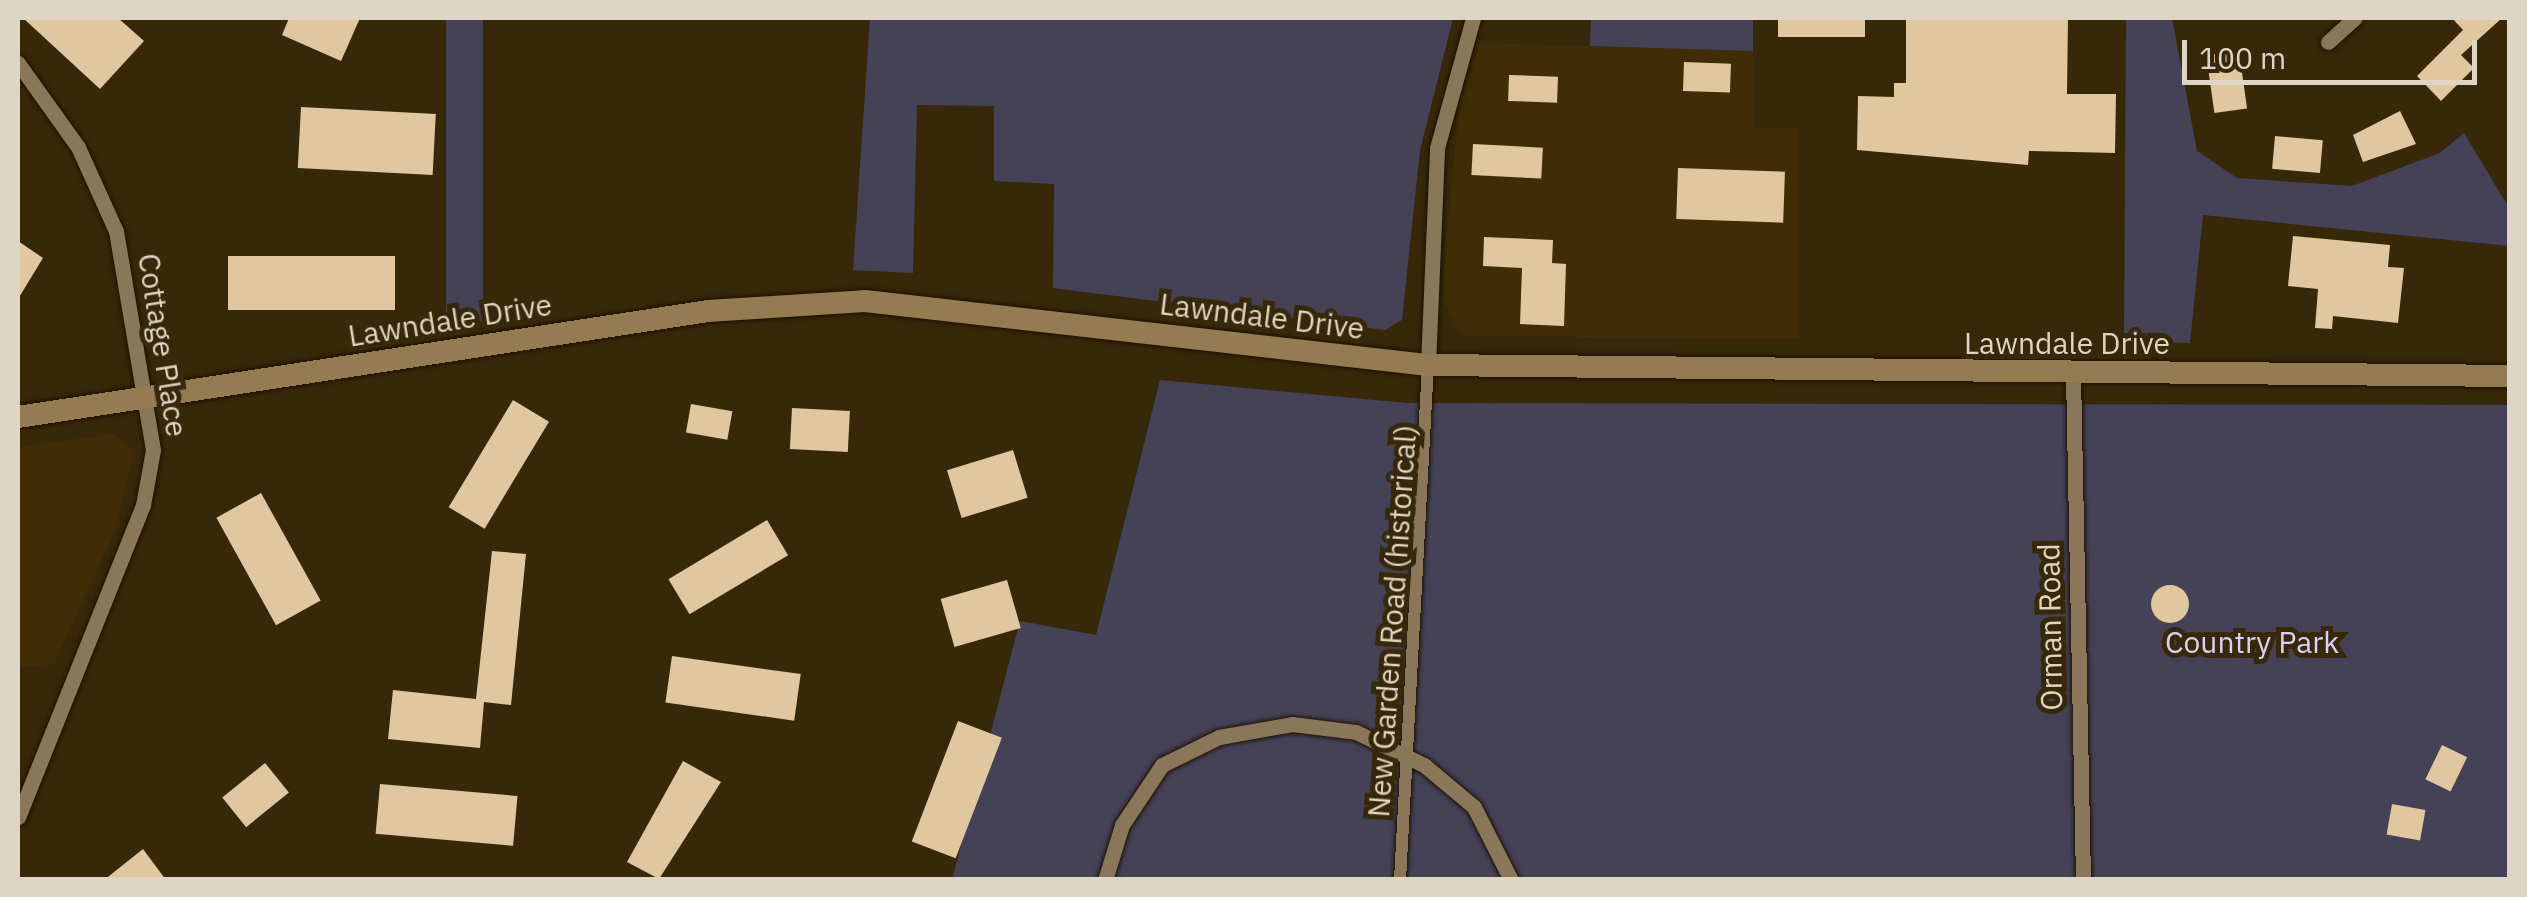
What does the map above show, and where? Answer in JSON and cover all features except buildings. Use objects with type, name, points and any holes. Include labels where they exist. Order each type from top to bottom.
[{"type":"main road","name":"Lawndale Drive","points":[[18,417],[615,324],[828,302],[964,307],[1428,366],[2510,376]]},
{"type":"street","points":[[1428,366],[1437,148],[1473,18]]},
{"type":"street","points":[[2328,42],[2355,18]]},
{"type":"street","name":"Cottage Place","points":[[18,63],[78,148],[116,231],[148,399],[149,487],[18,818]]},
{"type":"street","name":"New Garden Road (historical)","points":[[1400,880],[1428,366]]},
{"type":"street","name":"Orman Road","points":[[2073,373],[2082,880]]},
{"type":"street","points":[[1105,880],[1140,792],[1185,750],[1292,724],[1356,732],[1406,754],[1474,806],[1511,880]]},
{"type":"shaded area","points":[[1480,43],[1753,51],[1753,128],[1799,128],[1799,339],[1463,336],[1443,304],[1447,230],[1460,102]]},
{"type":"shaded area","points":[[113,434],[134,451],[115,530],[54,664],[18,668],[18,447]]},
{"type":"green space","points":[[446,18],[483,18],[483,322],[446,322]]},
{"type":"green space","points":[[870,18],[1453,18],[1420,150],[1402,320],[1385,330],[1053,288],[1054,184],[994,181],[994,106],[917,105],[913,273],[853,270]]},
{"type":"green space","points":[[1591,18],[1753,18],[1753,51],[1590,46]]},
{"type":"green space","points":[[2126,18],[2172,18],[2197,151],[2237,178],[2352,186],[2440,153],[2464,133],[2509,208],[2509,246],[2203,215],[2190,343],[2124,341]]},
{"type":"green space","name":"Country Park","points":[[1160,380],[1407,403],[2509,405],[2509,879],[952,880],[1020,621],[1096,635]]}]
